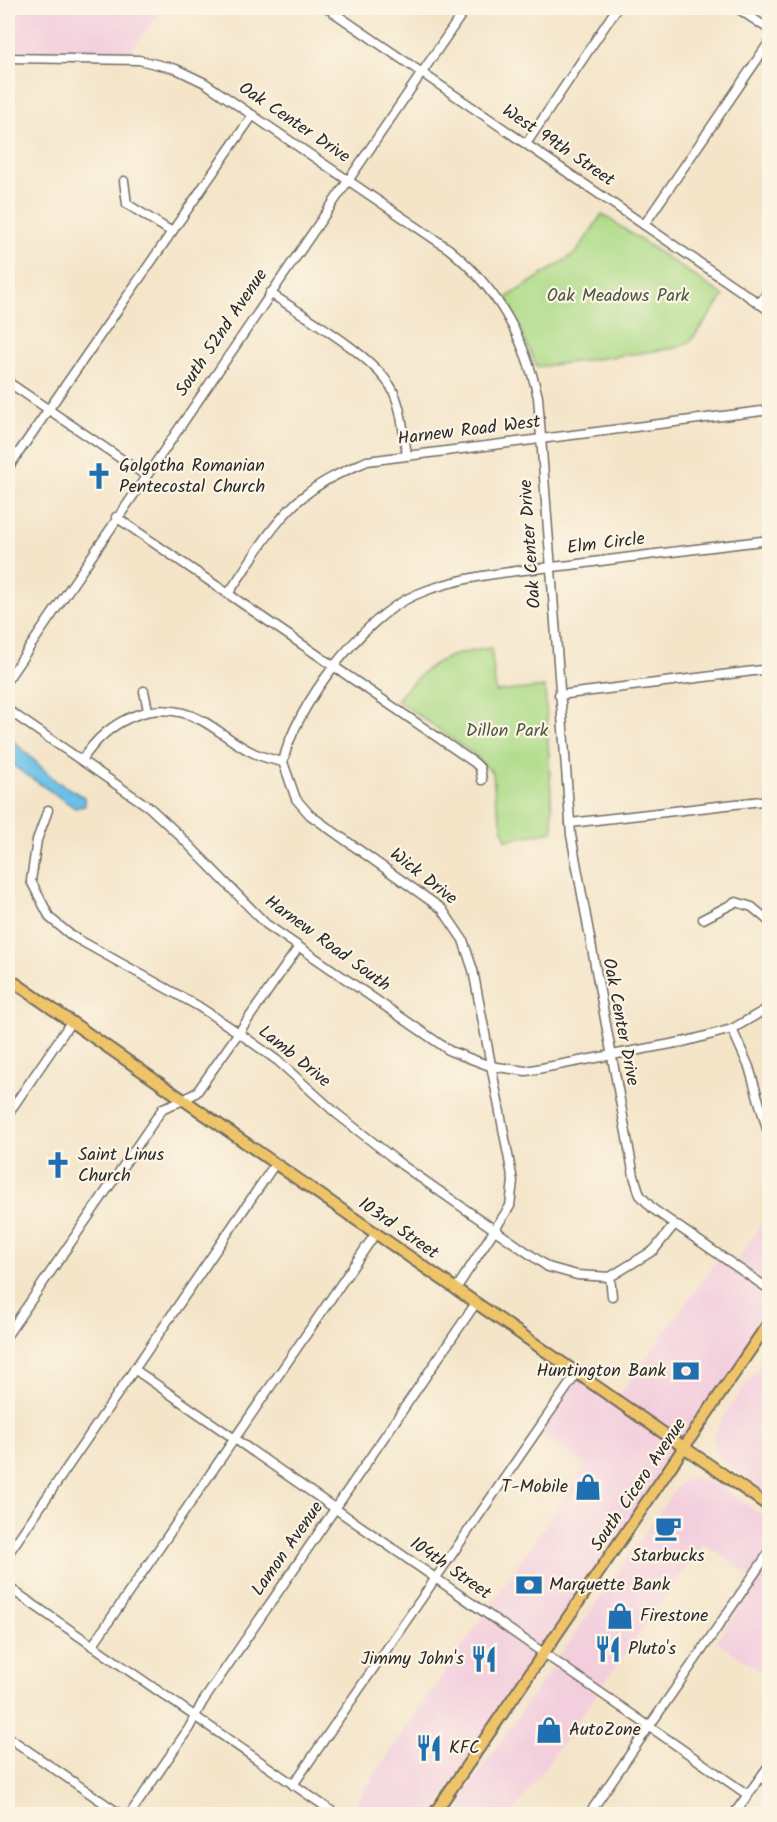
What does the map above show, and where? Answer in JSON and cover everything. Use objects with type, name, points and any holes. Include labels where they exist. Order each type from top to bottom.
[{"type":"main road","name":"103rd Street","points":[[8,978],[770,1507]]},
{"type":"main road","name":"South Cicero Avenue","points":[[434,1815],[770,1322]]},
{"type":"street","name":"West 99th Street","points":[[327,8],[770,311]]},
{"type":"street","name":"South 52nd Avenue","points":[[8,679],[466,8]]},
{"type":"street","points":[[526,144],[617,8]]},
{"type":"street","points":[[737,8],[770,30]]},
{"type":"street","points":[[644,225],[770,41]]},
{"type":"street","name":"Oak Center Drive","points":[[8,58],[122,58],[161,64],[205,83],[449,249],[467,264],[496,297],[515,327],[532,370],[538,397],[559,696],[578,885],[633,1176],[640,1195],[674,1224],[770,1290]]},
{"type":"street","points":[[8,468],[253,115]]},
{"type":"street","points":[[124,181],[127,204],[172,232]]},
{"type":"street","points":[[759,304],[770,289]]},
{"type":"street","points":[[270,292],[373,365],[391,388],[399,409],[407,454]]},
{"type":"street","points":[[8,382],[145,476]]},
{"type":"street","name":"Harnew Road West","points":[[228,594],[281,519],[308,492],[336,474],[367,461],[407,454],[770,410]]},
{"type":"street","points":[[116,518],[475,763],[480,768],[483,780]]},
{"type":"street","name":"Elm Circle","points":[[283,762],[295,725],[334,667],[371,626],[413,596],[465,579],[770,540]]},
{"type":"street","points":[[559,696],[770,669]]},
{"type":"street","points":[[144,691],[148,710]]},
{"type":"street","name":"Harnew Road South","points":[[8,710],[149,807],[266,924],[450,1051],[490,1066],[526,1071],[687,1041],[732,1029],[770,1007]]},
{"type":"street","points":[[82,760],[105,732],[122,721],[148,710],[170,711],[191,716],[255,754],[283,762]]},
{"type":"street","name":"Wick Drive","points":[[283,762],[296,799],[310,815],[431,900],[454,924],[463,940],[473,970],[513,1181],[510,1206],[456,1289]]},
{"type":"street","points":[[570,822],[770,800]]},
{"type":"street","name":"Lamb Drive","points":[[48,810],[37,840],[31,881],[50,918],[72,936],[198,1006],[239,1033],[278,1061],[337,1114],[494,1231],[548,1267],[577,1275],[610,1277]]},
{"type":"street","points":[[703,919],[736,902],[752,907],[770,922]]},
{"type":"street","points":[[8,1334],[164,1108],[196,1092],[298,948]]},
{"type":"street","points":[[8,1114],[71,1022]]},
{"type":"street","points":[[732,1029],[749,1067],[770,1139]]},
{"type":"street","points":[[8,1554],[275,1164]]},
{"type":"street","points":[[612,1296],[610,1277],[654,1250],[674,1224]]},
{"type":"street","points":[[93,1646],[376,1233]]},
{"type":"street","name":"Lamon Avenue","points":[[130,1815],[476,1303]]},
{"type":"street","name":"104th Street","points":[[134,1369],[748,1795]]},
{"type":"street","points":[[293,1785],[577,1373]]},
{"type":"street","points":[[590,1815],[770,1551]]},
{"type":"street","points":[[8,1587],[336,1815]]},
{"type":"street","points":[[8,1737],[120,1815]]},
{"type":"street","points":[[734,1815],[770,1764]]},
{"type":"shaded area","points":[[8,8],[163,8],[131,50],[8,50]]},
{"type":"shaded area","points":[[764,1220],[769,1224],[769,1321],[434,1814],[348,1814],[586,1465],[537,1431],[577,1373],[616,1400],[720,1256],[734,1266]]},
{"type":"shaded area","points":[[769,1352],[769,1494],[726,1464],[714,1447],[714,1437],[721,1421]]},
{"type":"shaded area","points":[[692,1477],[716,1483],[769,1520],[769,1668],[765,1665],[761,1672],[716,1641],[758,1581],[703,1543],[512,1814],[450,1814],[674,1491],[682,1482]]},
{"type":"green space","name":"Oak Meadows Park","points":[[602,214],[724,296],[690,342],[676,348],[537,367],[506,298],[576,253]]},
{"type":"green space","name":"Dillon Park","points":[[491,648],[496,692],[545,687],[553,831],[506,840],[495,797],[493,773],[472,753],[397,700],[418,677],[437,662],[460,653]]},
{"type":"water","points":[[8,736],[57,782],[84,797],[85,806],[75,808],[8,762]]},
{"type":"place","name":"Golgotha Romanian Pentecostal Church","points":[[99,476]]},
{"type":"place","name":"Saint Linus Church","points":[[58,1165]]},
{"type":"place","name":"Huntington Bank","points":[[686,1371]]},
{"type":"place","name":"T-Mobile","points":[[588,1487]]},
{"type":"place","name":"Starbucks","points":[[668,1528]]},
{"type":"place","name":"Marquette Bank","points":[[529,1585]]},
{"type":"place","name":"Firestone","points":[[620,1616]]},
{"type":"place","name":"Pluto's","points":[[608,1649]]},
{"type":"place","name":"Jimmy John's","points":[[484,1659]]},
{"type":"place","name":"AutoZone","points":[[549,1730]]},
{"type":"place","name":"KFC","points":[[429,1748]]}]
